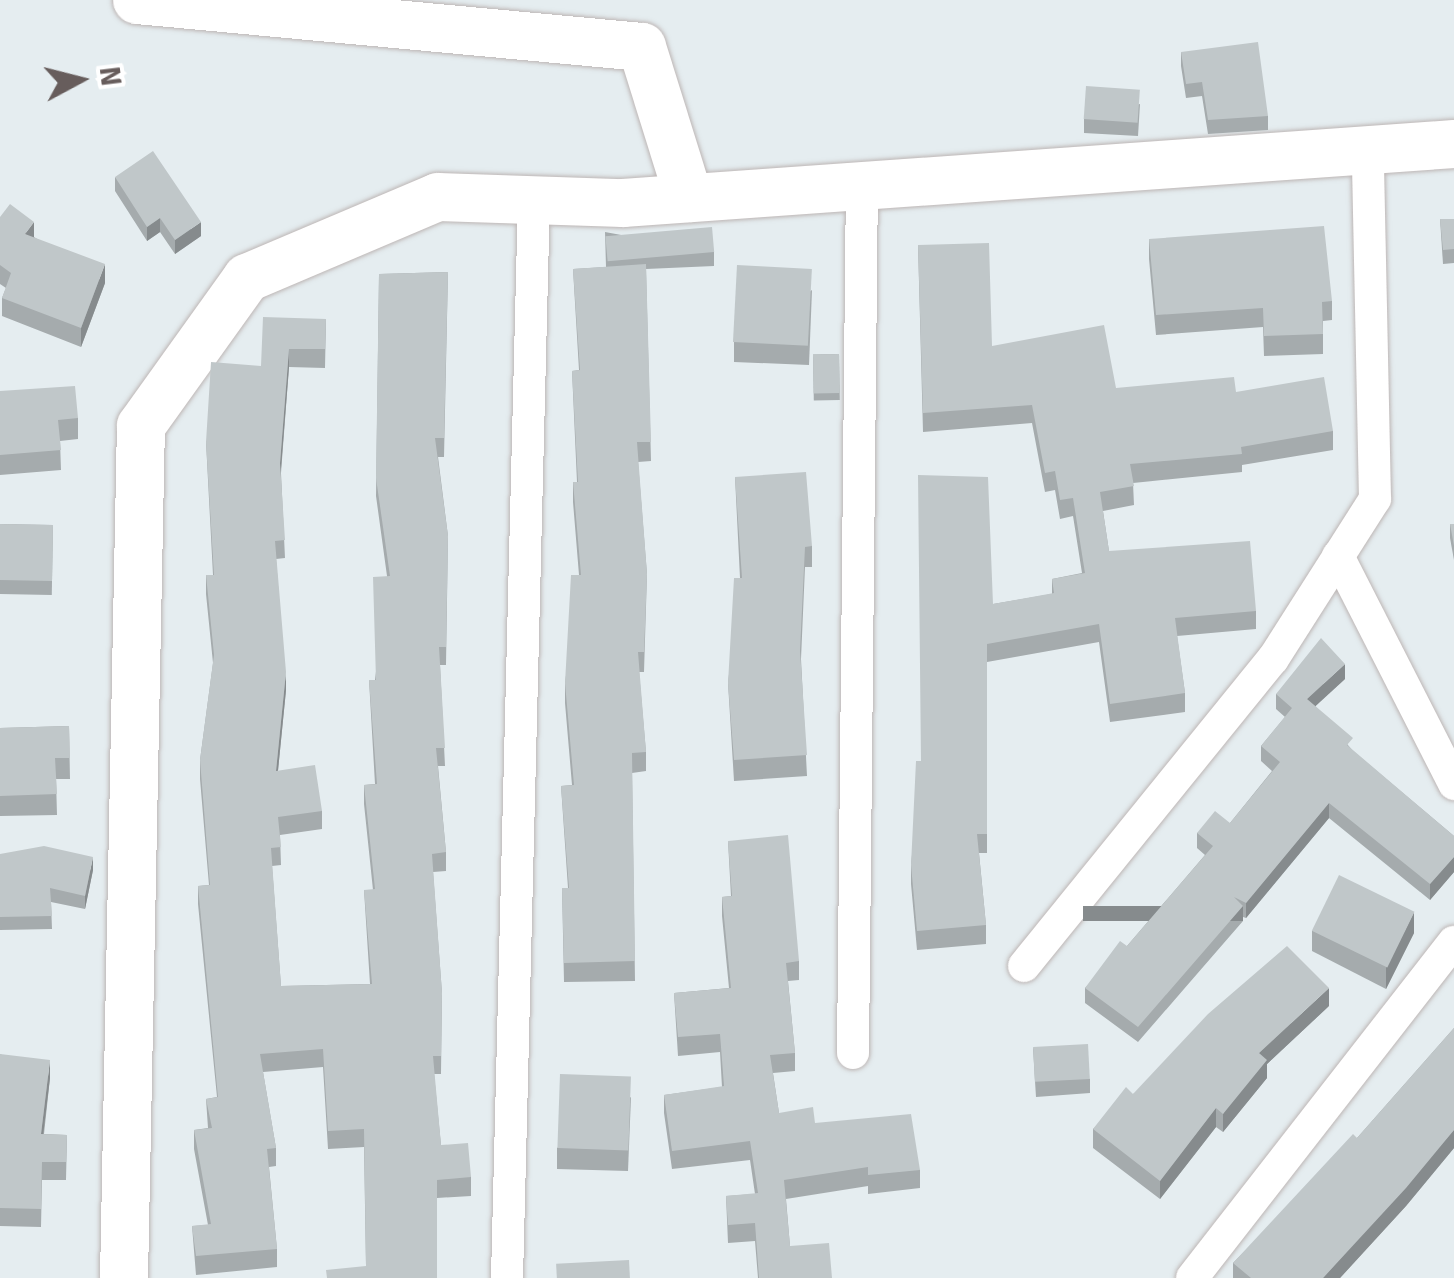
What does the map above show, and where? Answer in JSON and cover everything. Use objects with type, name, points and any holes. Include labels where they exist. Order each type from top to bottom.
[{"type":"street","points":[[137,0],[428,14],[642,47],[688,198]]},
{"type":"street","points":[[124,1278],[141,426],[247,278],[438,197],[688,198],[1454,144]]},
{"type":"street","points":[[1024,966],[1273,659],[1375,499],[1368,152]]},
{"type":"street","points":[[853,1053],[862,186]]},
{"type":"street","points":[[507,1278],[534,200]]},
{"type":"street","points":[[1338,556],[1454,784]]},
{"type":"street","points":[[1192,1278],[1454,942]]},
{"type":"building","points":[[1258,42],[1268,116],[1208,120],[1202,82],[1186,84],[1181,52]]},
{"type":"building","points":[[1086,86],[1140,90],[1138,123],[1084,119]]},
{"type":"building","points":[[153,151],[201,222],[175,240],[160,218],[147,227],[115,177]]},
{"type":"building","points":[[10,204],[34,222],[25,234],[105,264],[81,328],[2,298],[11,273],[0,265],[0,217]]},
{"type":"building","points":[[1440,219],[1454,219],[1454,249],[1443,250]]},
{"type":"building","points":[[1324,226],[1332,301],[1322,302],[1323,334],[1264,336],[1263,308],[1156,315],[1149,239]]},
{"type":"building","points":[[712,227],[714,252],[608,261],[605,236]]},
{"type":"building","points":[[989,243],[992,346],[1104,325],[1116,388],[1234,377],[1236,392],[1324,377],[1333,431],[1241,447],[1242,454],[1130,464],[1134,486],[1100,492],[1109,551],[1250,541],[1256,611],[1175,618],[1185,693],[1110,704],[1099,624],[987,644],[987,834],[977,834],[986,925],[917,931],[911,865],[916,761],[921,761],[918,475],[988,477],[993,604],[1054,593],[1052,579],[1085,573],[1073,498],[1060,500],[1055,471],[1045,473],[1032,405],[923,413],[918,245]]},
{"type":"building","points":[[646,264],[651,442],[637,442],[647,574],[644,652],[638,652],[646,752],[632,753],[635,961],[564,963],[562,888],[569,888],[561,786],[574,785],[565,683],[571,575],[581,575],[573,482],[578,482],[572,371],[580,370],[573,269]]},
{"type":"building","points":[[737,265],[812,269],[808,346],[733,342]]},
{"type":"building","points":[[448,272],[444,438],[435,438],[448,536],[446,647],[439,647],[445,748],[436,748],[446,852],[432,854],[442,993],[441,1056],[433,1056],[441,1145],[468,1143],[471,1177],[437,1180],[437,1278],[327,1278],[326,1270],[366,1266],[364,1129],[328,1131],[323,1049],[260,1054],[276,1148],[267,1149],[277,1249],[196,1256],[192,1226],[211,1224],[194,1130],[212,1128],[206,1099],[218,1097],[198,886],[210,885],[200,760],[214,655],[206,575],[214,575],[206,442],[211,362],[261,366],[263,317],[326,319],[325,349],[289,349],[280,463],[285,540],[275,541],[286,672],[276,771],[315,765],[322,811],[278,817],[281,847],[271,848],[281,986],[372,984],[364,890],[375,889],[364,785],[377,784],[369,680],[376,680],[373,577],[390,576],[376,478],[379,274]]},
{"type":"building","points":[[813,354],[839,354],[840,393],[814,393]]},
{"type":"building","points":[[75,386],[78,418],[58,420],[61,450],[0,455],[0,391]]},
{"type":"building","points":[[806,472],[812,546],[805,547],[800,651],[807,755],[734,760],[728,683],[734,578],[742,578],[735,477]]},
{"type":"building","points":[[0,524],[53,525],[52,581],[0,580]]},
{"type":"building","points":[[1321,638],[1345,664],[1307,699],[1353,738],[1347,745],[1454,836],[1454,857],[1430,884],[1329,803],[1246,903],[1234,897],[1243,906],[1138,1027],[1085,988],[1120,941],[1127,946],[1213,846],[1197,833],[1215,811],[1230,823],[1280,762],[1261,746],[1292,708],[1276,694]]},
{"type":"building","points":[[69,726],[70,758],[55,758],[57,794],[0,796],[0,728]]},
{"type":"building","points":[[788,835],[799,961],[786,963],[795,1053],[770,1055],[779,1113],[813,1107],[815,1123],[911,1114],[920,1170],[868,1175],[868,1167],[784,1180],[790,1246],[829,1243],[832,1278],[759,1278],[755,1223],[728,1225],[726,1196],[758,1193],[750,1141],[672,1151],[664,1095],[724,1086],[720,1034],[678,1037],[674,993],[731,988],[722,897],[732,896],[728,841]]},
{"type":"building","points":[[44,846],[93,857],[85,896],[50,888],[52,916],[0,917],[0,854]]},
{"type":"building","points":[[1339,875],[1414,912],[1387,968],[1312,931]]},
{"type":"building","points":[[1287,946],[1329,988],[1259,1053],[1267,1060],[1223,1114],[1216,1108],[1160,1181],[1093,1129],[1126,1087],[1133,1094],[1208,1014]]},
{"type":"building","points":[[1454,1028],[1454,1130],[1323,1278],[1251,1278],[1233,1263],[1353,1134],[1357,1138]]},
{"type":"building","points":[[1088,1044],[1090,1079],[1035,1082],[1033,1047]]},
{"type":"building","points":[[0,1054],[50,1060],[41,1134],[67,1135],[66,1162],[42,1162],[41,1209],[0,1208]]},
{"type":"building","points":[[560,1074],[631,1076],[628,1150],[557,1148]]},
{"type":"building","points":[[629,1260],[630,1278],[557,1278],[556,1264]]}]
